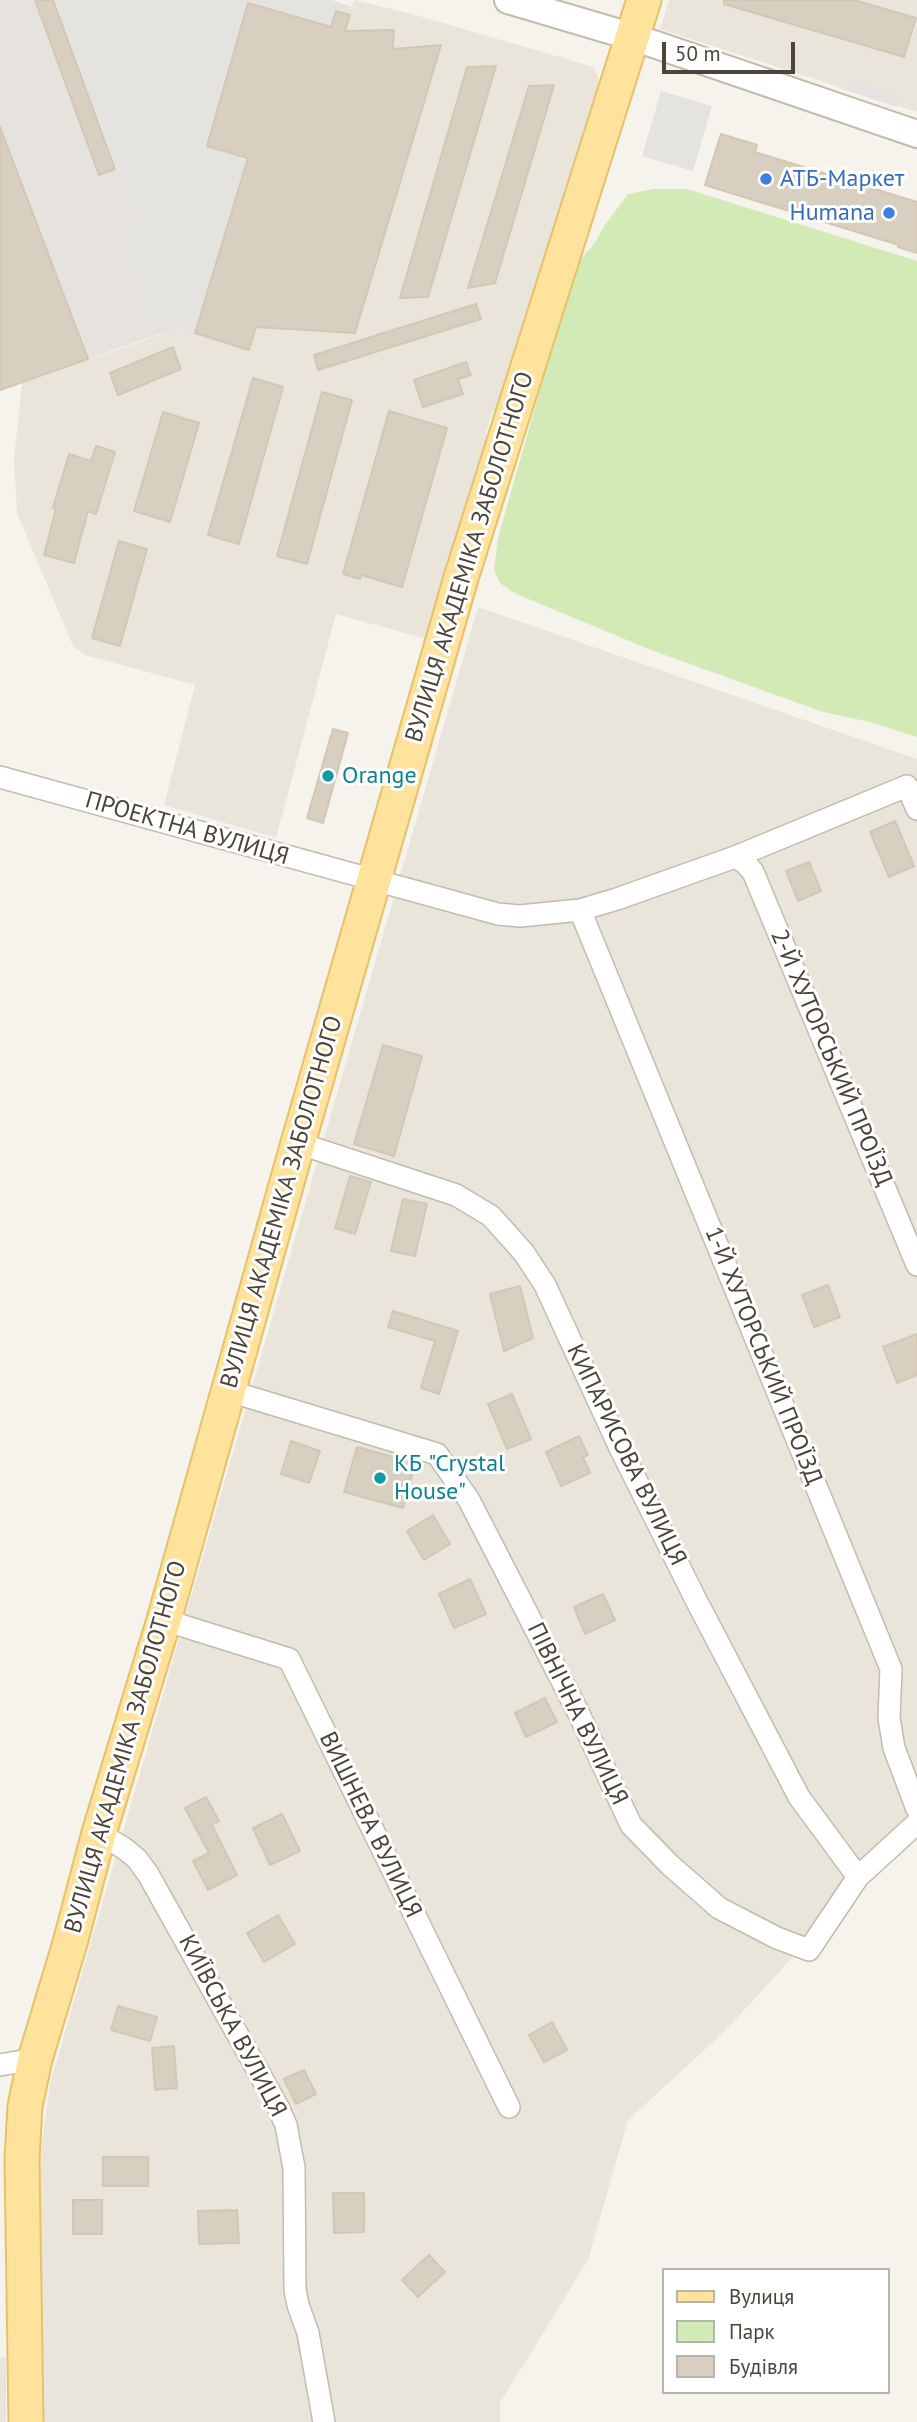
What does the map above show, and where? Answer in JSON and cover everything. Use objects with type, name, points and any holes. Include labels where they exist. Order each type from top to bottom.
[{"type":"main road","name":"ВУЛИЦЯ АКАДЕМІКА ЗАБОЛОТНОГО","points":[[26,2422],[22,2159],[25,2106],[35,2059],[496,464],[644,0]]},
{"type":"street","points":[[508,0],[633,37],[917,134]]},
{"type":"street","name":"ПРОЕКТНА ВУЛИЦЯ","points":[[0,777],[498,914],[540,915],[580,910],[735,858],[907,786],[917,809]]},
{"type":"street","name":"2-Й ХУТОРСЬКИЙ ПРОЇЗД","points":[[735,858],[754,872],[917,1265]]},
{"type":"street","name":"1-Й ХУТОРСЬКИЙ ПРОЇЗД","points":[[580,910],[891,1669],[889,1718],[894,1748],[917,1809]]},
{"type":"street","name":"КИПАРИСОВА ВУЛИЦЯ","points":[[298,1143],[456,1195],[491,1216],[524,1253],[545,1285],[620,1448],[799,1797],[858,1877]]},
{"type":"street","name":"ПІВНІЧНА ВУЛИЦЯ","points":[[229,1391],[437,1454],[469,1500],[578,1712],[631,1825],[670,1866],[719,1908],[777,1938],[809,1950],[858,1877],[917,1823]]},
{"type":"street","name":"ВИШНЕВА ВУЛИЦЯ","points":[[164,1620],[289,1660],[509,2108]]},
{"type":"street","name":"КИЇВСЬКА ВУЛИЦЯ","points":[[99,1833],[137,1859],[148,1874],[272,2095],[286,2125],[294,2168],[295,2290],[308,2333],[324,2422]]},
{"type":"street","points":[[0,2065],[35,2059]]},
{"type":"shaded area","points":[[0,0],[55,0],[136,222],[117,230],[156,335],[0,390]]},
{"type":"shaded area","points":[[55,0],[332,0],[352,7],[249,350],[176,329],[156,335],[117,230],[136,222]]},
{"type":"shaded area","points":[[354,0],[412,14],[594,67],[601,86],[504,399],[492,413],[489,422],[486,432],[489,450],[430,640],[336,614],[276,838],[164,805],[195,685],[85,655],[73,646],[17,513],[14,459],[22,383],[176,329],[249,349]]},
{"type":"shaded area","points":[[669,0],[917,0],[917,112],[660,29]]},
{"type":"shaded area","points":[[861,83],[900,96],[897,107],[836,87]]},
{"type":"shaded area","points":[[661,91],[712,106],[693,171],[642,156]]},
{"type":"shaded area","points":[[478,607],[917,759],[917,1812],[840,1888],[791,1959],[723,2033],[628,2120],[588,2260],[500,2403],[500,2422],[41,2422],[39,2167],[50,2084]]},
{"type":"shaded area","points":[[0,2357],[6,2357],[6,2422],[0,2422]]},
{"type":"green space","points":[[654,189],[687,189],[917,261],[917,737],[870,722],[823,712],[651,650],[514,593],[500,583],[494,570],[498,538],[575,266],[594,244],[628,194]]},
{"type":"building","points":[[35,0],[53,0],[115,169],[99,175]]},
{"type":"building","points":[[724,0],[854,0],[916,18],[904,57],[724,4]]},
{"type":"building","points":[[248,3],[331,27],[336,11],[350,15],[345,31],[394,30],[393,49],[441,45],[355,333],[256,327],[249,350],[195,333],[248,158],[207,146]]},
{"type":"building","points":[[496,66],[428,297],[400,298],[467,67]]},
{"type":"building","points":[[554,85],[495,283],[468,288],[529,86]]},
{"type":"building","points":[[0,127],[88,359],[0,390]]},
{"type":"building","points":[[721,134],[757,145],[755,152],[917,202],[917,253],[898,247],[899,245],[705,185]]},
{"type":"building","points":[[476,304],[481,319],[318,370],[314,355]]},
{"type":"building","points":[[173,347],[181,369],[118,395],[110,373]]},
{"type":"building","points":[[466,362],[471,375],[458,379],[463,394],[423,407],[414,380]]},
{"type":"building","points":[[253,378],[283,387],[239,544],[208,535]]},
{"type":"building","points":[[322,392],[352,400],[307,564],[277,556]]},
{"type":"building","points":[[389,411],[447,428],[402,587],[361,575],[360,579],[343,574]]},
{"type":"building","points":[[163,412],[199,423],[170,522],[134,511]]},
{"type":"building","points":[[96,446],[115,452],[96,514],[88,511],[74,563],[44,555],[56,509],[53,508],[69,454],[91,461]]},
{"type":"building","points":[[119,541],[147,549],[120,646],[92,638]]},
{"type":"building","name":"Orange","points":[[333,729],[348,733],[323,823],[307,818]]},
{"type":"building","points":[[895,821],[914,866],[889,877],[870,832]]},
{"type":"building","points":[[809,862],[821,891],[798,901],[786,871]]},
{"type":"building","points":[[383,1045],[422,1056],[394,1156],[354,1144]]},
{"type":"building","points":[[350,1176],[371,1182],[355,1234],[335,1228]]},
{"type":"building","points":[[403,1199],[427,1204],[415,1256],[391,1251]]},
{"type":"building","points":[[828,1285],[840,1317],[814,1327],[802,1295]]},
{"type":"building","points":[[520,1286],[533,1338],[504,1351],[490,1294]]},
{"type":"building","points":[[393,1311],[458,1331],[439,1394],[421,1388],[435,1341],[388,1327]]},
{"type":"building","points":[[917,1334],[917,1375],[897,1383],[883,1347]]},
{"type":"building","points":[[512,1394],[531,1439],[507,1449],[488,1404]]},
{"type":"building","points":[[579,1436],[588,1455],[583,1457],[590,1473],[561,1486],[546,1452]]},
{"type":"building","points":[[291,1441],[320,1451],[309,1483],[281,1474]]},
{"type":"building","name":"КБ \"Crystal House\"","points":[[357,1447],[415,1463],[403,1508],[344,1492]]},
{"type":"building","points":[[433,1515],[450,1544],[424,1560],[407,1531]]},
{"type":"building","points":[[470,1579],[486,1614],[454,1628],[439,1594]]},
{"type":"building","points":[[603,1594],[615,1620],[585,1634],[574,1607]]},
{"type":"building","points":[[545,1698],[557,1722],[526,1737],[515,1713]]},
{"type":"building","points":[[206,1797],[219,1821],[212,1825],[237,1875],[208,1890],[193,1861],[209,1853],[185,1808]]},
{"type":"building","points":[[282,1814],[300,1851],[270,1865],[253,1828]]},
{"type":"building","points":[[278,1915],[295,1944],[264,1962],[247,1933]]},
{"type":"building","points":[[118,2006],[157,2017],[150,2041],[111,2030]]},
{"type":"building","points":[[552,2022],[567,2050],[544,2062],[529,2035]]},
{"type":"building","points":[[174,2046],[177,2088],[155,2090],[152,2048]]},
{"type":"building","points":[[304,2070],[316,2094],[296,2104],[284,2079]]},
{"type":"building","points":[[103,2157],[148,2157],[148,2186],[103,2186]]},
{"type":"building","points":[[333,2193],[364,2193],[364,2232],[334,2233]]},
{"type":"building","points":[[73,2200],[102,2200],[102,2234],[73,2234]]},
{"type":"building","points":[[237,2210],[239,2243],[199,2244],[198,2211]]},
{"type":"building","points":[[429,2255],[445,2272],[418,2297],[402,2280]]},
{"type":"place","name":"АТБ-Маркет","points":[[766,179]]},
{"type":"place","name":"Humana","points":[[889,213]]},
{"type":"place","name":"Orange","points":[[328,776]]},
{"type":"place","name":"КБ \"Crystal House\"","points":[[380,1478]]}]
